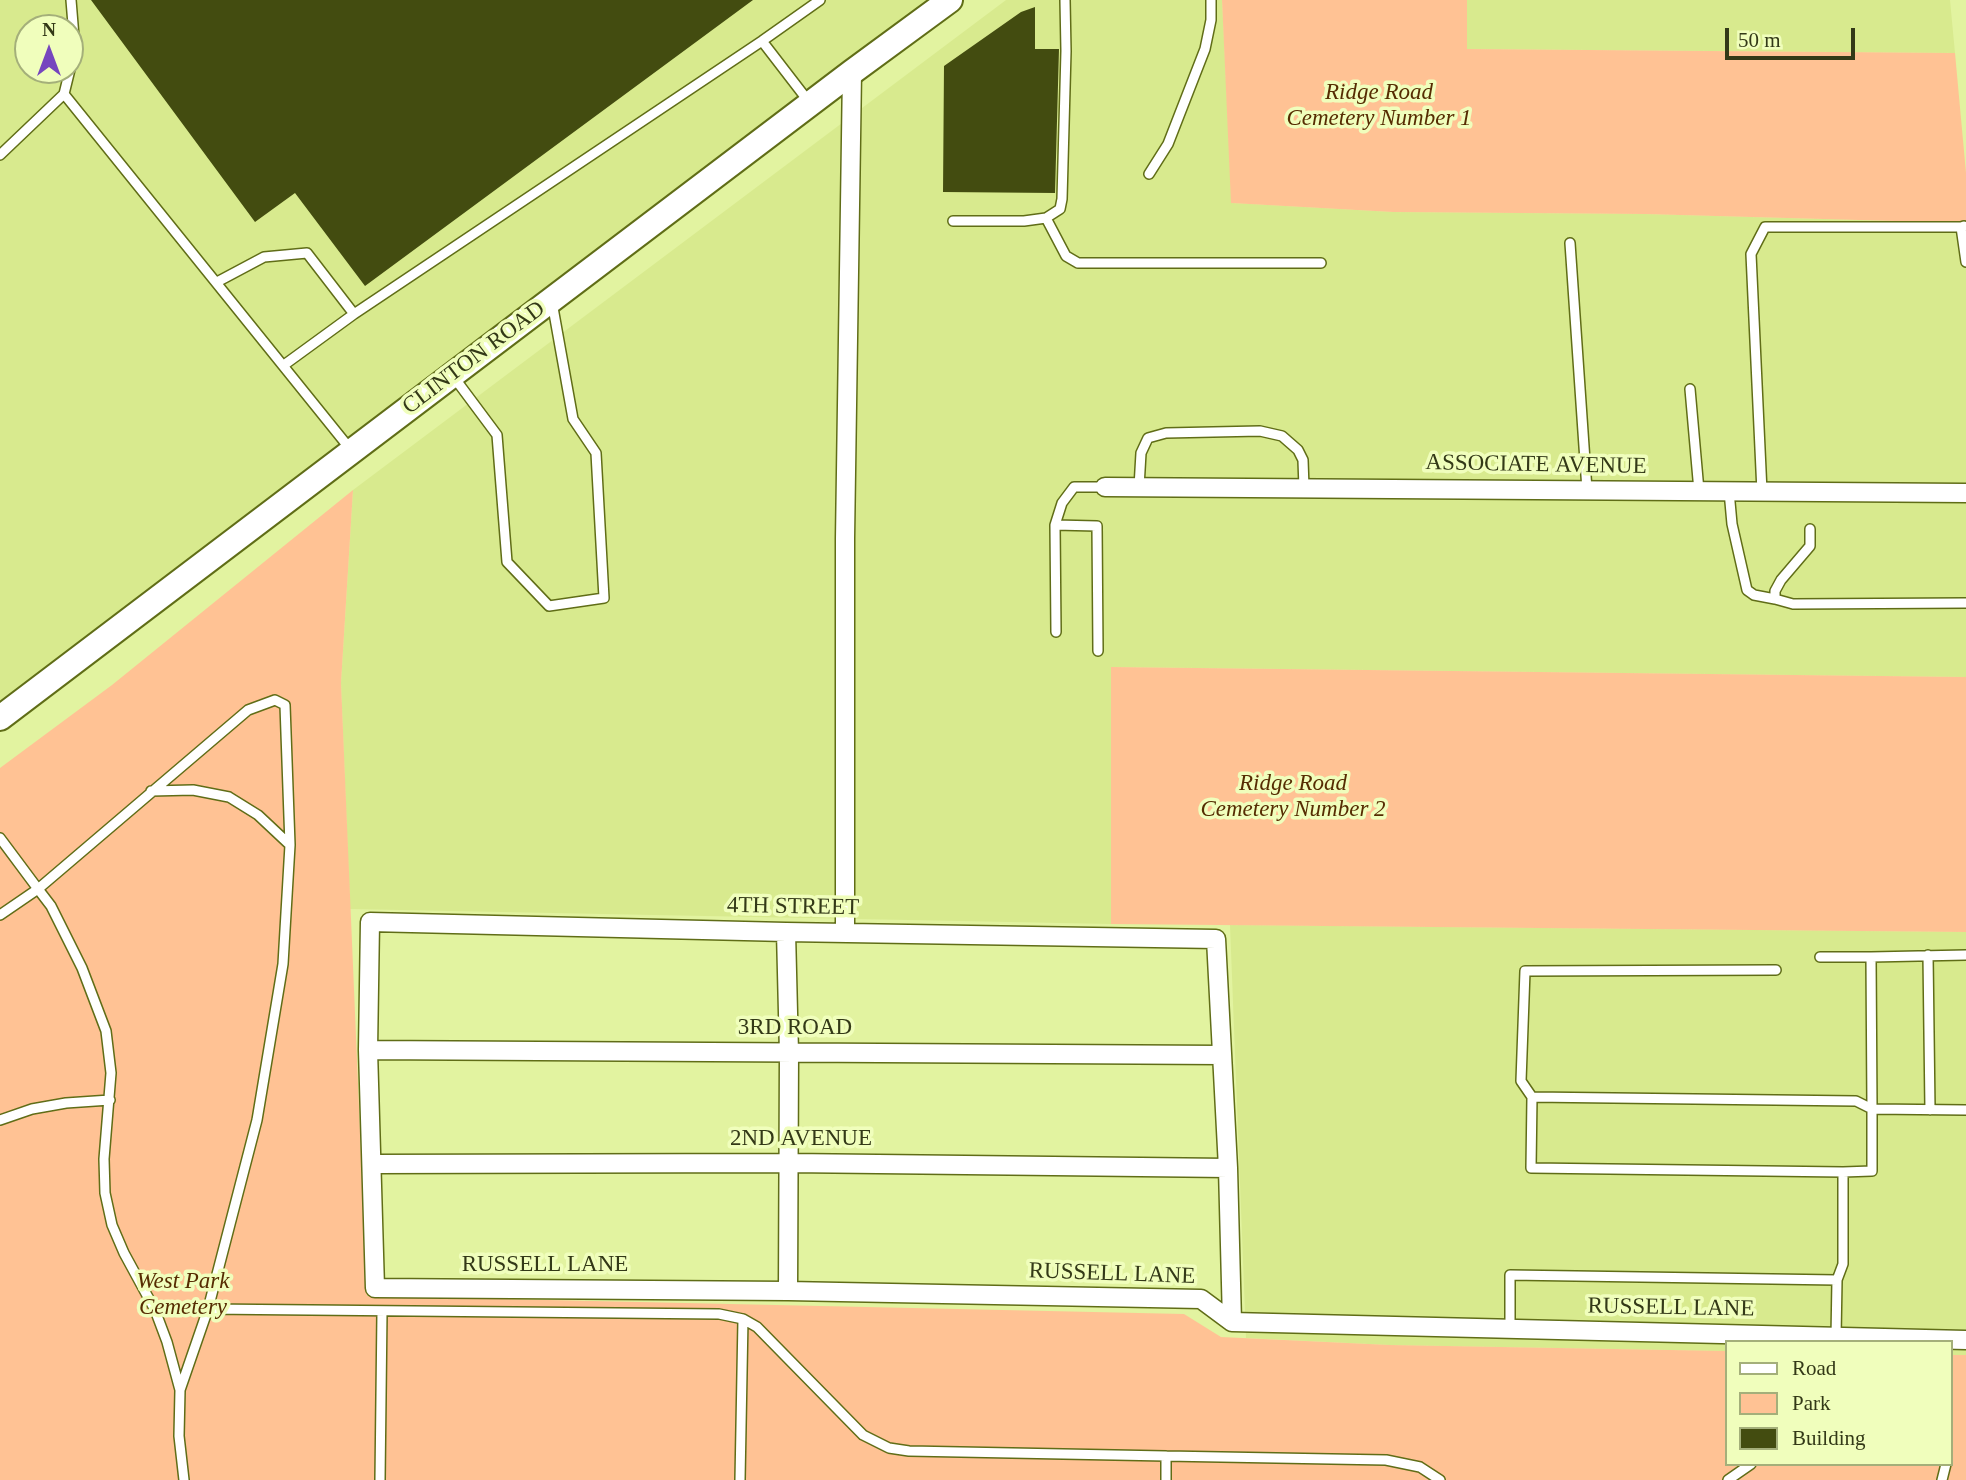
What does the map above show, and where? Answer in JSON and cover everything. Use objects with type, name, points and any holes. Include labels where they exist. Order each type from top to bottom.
[{"type":"street","name":"CLINTON ROAD","points":[[5,712],[950,0]]},
{"type":"street","points":[[845,932],[844,579],[852,72]]},
{"type":"street","name":"ASSOCIATE AVENUE","points":[[1105,486],[1966,494]]},
{"type":"street","name":"4TH STREET","points":[[369,1050],[370,922],[1216,939],[1222,1055]]},
{"type":"street","points":[[786,932],[790,1163],[788,1291]]},
{"type":"street","points":[[369,1050],[373,1164]]},
{"type":"street","name":"3RD ROAD","points":[[369,1050],[1222,1055]]},
{"type":"street","points":[[1222,1055],[1232,1322]]},
{"type":"street","name":"2ND AVENUE","points":[[373,1164],[790,1163],[1228,1168]]},
{"type":"street","name":"RUSSELL LANE","points":[[373,1164],[374,1288],[788,1291],[1201,1299],[1232,1322],[1966,1340]]},
{"type":"lane","points":[[0,155],[64,94],[75,49],[71,0]]},
{"type":"lane","points":[[284,365],[354,314],[820,0]]},
{"type":"lane","points":[[953,221],[1024,221],[1046,218],[1059,209],[1062,199],[1067,38],[1065,0]]},
{"type":"lane","points":[[1149,174],[1168,144],[1205,49],[1211,20],[1211,0]]},
{"type":"lane","points":[[762,41],[810,104]]},
{"type":"lane","points":[[64,94],[352,451]]},
{"type":"lane","points":[[1046,218],[1066,256],[1078,263],[1321,263]]},
{"type":"lane","points":[[1762,492],[1751,254],[1765,227],[1964,226],[1966,262]]},
{"type":"lane","points":[[1570,243],[1587,490]]},
{"type":"lane","points":[[217,282],[264,257],[307,253],[354,314]]},
{"type":"lane","points":[[452,375],[497,435],[507,562],[549,606],[604,598],[596,453],[573,419],[551,300]]},
{"type":"lane","points":[[1690,389],[1699,491]]},
{"type":"lane","points":[[1139,487],[1141,453],[1147,438],[1166,433],[1259,431],[1282,436],[1298,450],[1303,460],[1304,488]]},
{"type":"lane","points":[[1056,632],[1055,525],[1062,503],[1074,487],[1105,486]]},
{"type":"lane","points":[[1729,491],[1732,524],[1747,590],[1754,595],[1793,604],[1966,603]]},
{"type":"lane","points":[[1055,525],[1097,526],[1098,651]]},
{"type":"lane","points":[[1775,600],[1775,591],[1781,580],[1810,546],[1810,529]]},
{"type":"lane","points":[[0,915],[38,889],[248,710],[275,700],[285,705],[290,845],[283,964],[257,1120],[208,1309],[180,1390]]},
{"type":"lane","points":[[151,791],[193,790],[229,797],[258,815],[290,845]]},
{"type":"lane","points":[[0,838],[51,906],[95,997],[106,1031],[110,1101],[104,1159],[105,1193],[112,1225],[155,1310],[167,1342],[180,1390],[179,1436],[184,1480]]},
{"type":"lane","points":[[1820,957],[1966,955]]},
{"type":"lane","points":[[1928,956],[1930,1110]]},
{"type":"lane","points":[[1776,970],[1525,971],[1521,1081],[1532,1097],[1531,1168],[1872,1171],[1871,957]]},
{"type":"lane","points":[[1532,1097],[1856,1101],[1872,1109],[1966,1110]]},
{"type":"lane","points":[[0,1120],[32,1109],[66,1103],[110,1101]]},
{"type":"lane","points":[[1836,1337],[1837,1280],[1843,1264],[1843,1172]]},
{"type":"lane","points":[[1510,1329],[1510,1275],[1837,1280]]},
{"type":"lane","points":[[155,1310],[719,1314],[743,1319],[757,1327],[863,1435],[889,1448],[909,1451],[1386,1461],[1420,1467],[1440,1480]]},
{"type":"lane","points":[[380,1480],[382,1312]]},
{"type":"lane","points":[[740,1480],[743,1319]]},
{"type":"lane","points":[[1166,1480],[1167,1456]]},
{"type":"lane","points":[[1728,1480],[1748,1466]]},
{"type":"shaded area","points":[[0,0],[935,0],[671,195],[0,701]]},
{"type":"shaded area","points":[[1006,0],[1222,0],[1232,203],[1393,212],[1644,214],[1966,223],[1966,677],[1111,667],[1111,924],[350,909],[341,683],[353,490]]},
{"type":"shaded area","points":[[1467,0],[1950,0],[1955,53],[1467,49]]},
{"type":"shaded area","points":[[1230,925],[1966,932],[1966,1355],[1952,1355],[1952,1340],[1724,1340],[1724,1351],[1390,1345],[1246,1338]]},
{"type":"green space","name":"Ridge Road Cemetery Number 1","points":[[1222,0],[1467,0],[1467,49],[1955,53],[1966,173],[1966,223],[1644,214],[1393,212],[1231,203]]},
{"type":"green space","name":"West Park Cemetery","points":[[353,490],[341,683],[367,1296],[1184,1314],[1221,1337],[1390,1345],[1724,1351],[1724,1466],[1952,1466],[1952,1355],[1966,1355],[1966,1480],[0,1480],[0,768],[112,685]]},
{"type":"green space","name":"Ridge Road Cemetery Number 2","points":[[1111,667],[1966,677],[1966,932],[1111,924]]},
{"type":"building","points":[[91,0],[753,0],[365,286],[295,193],[255,222]]},
{"type":"building","points":[[1035,7],[1035,49],[1059,49],[1055,193],[943,192],[944,66],[1021,12]]}]
